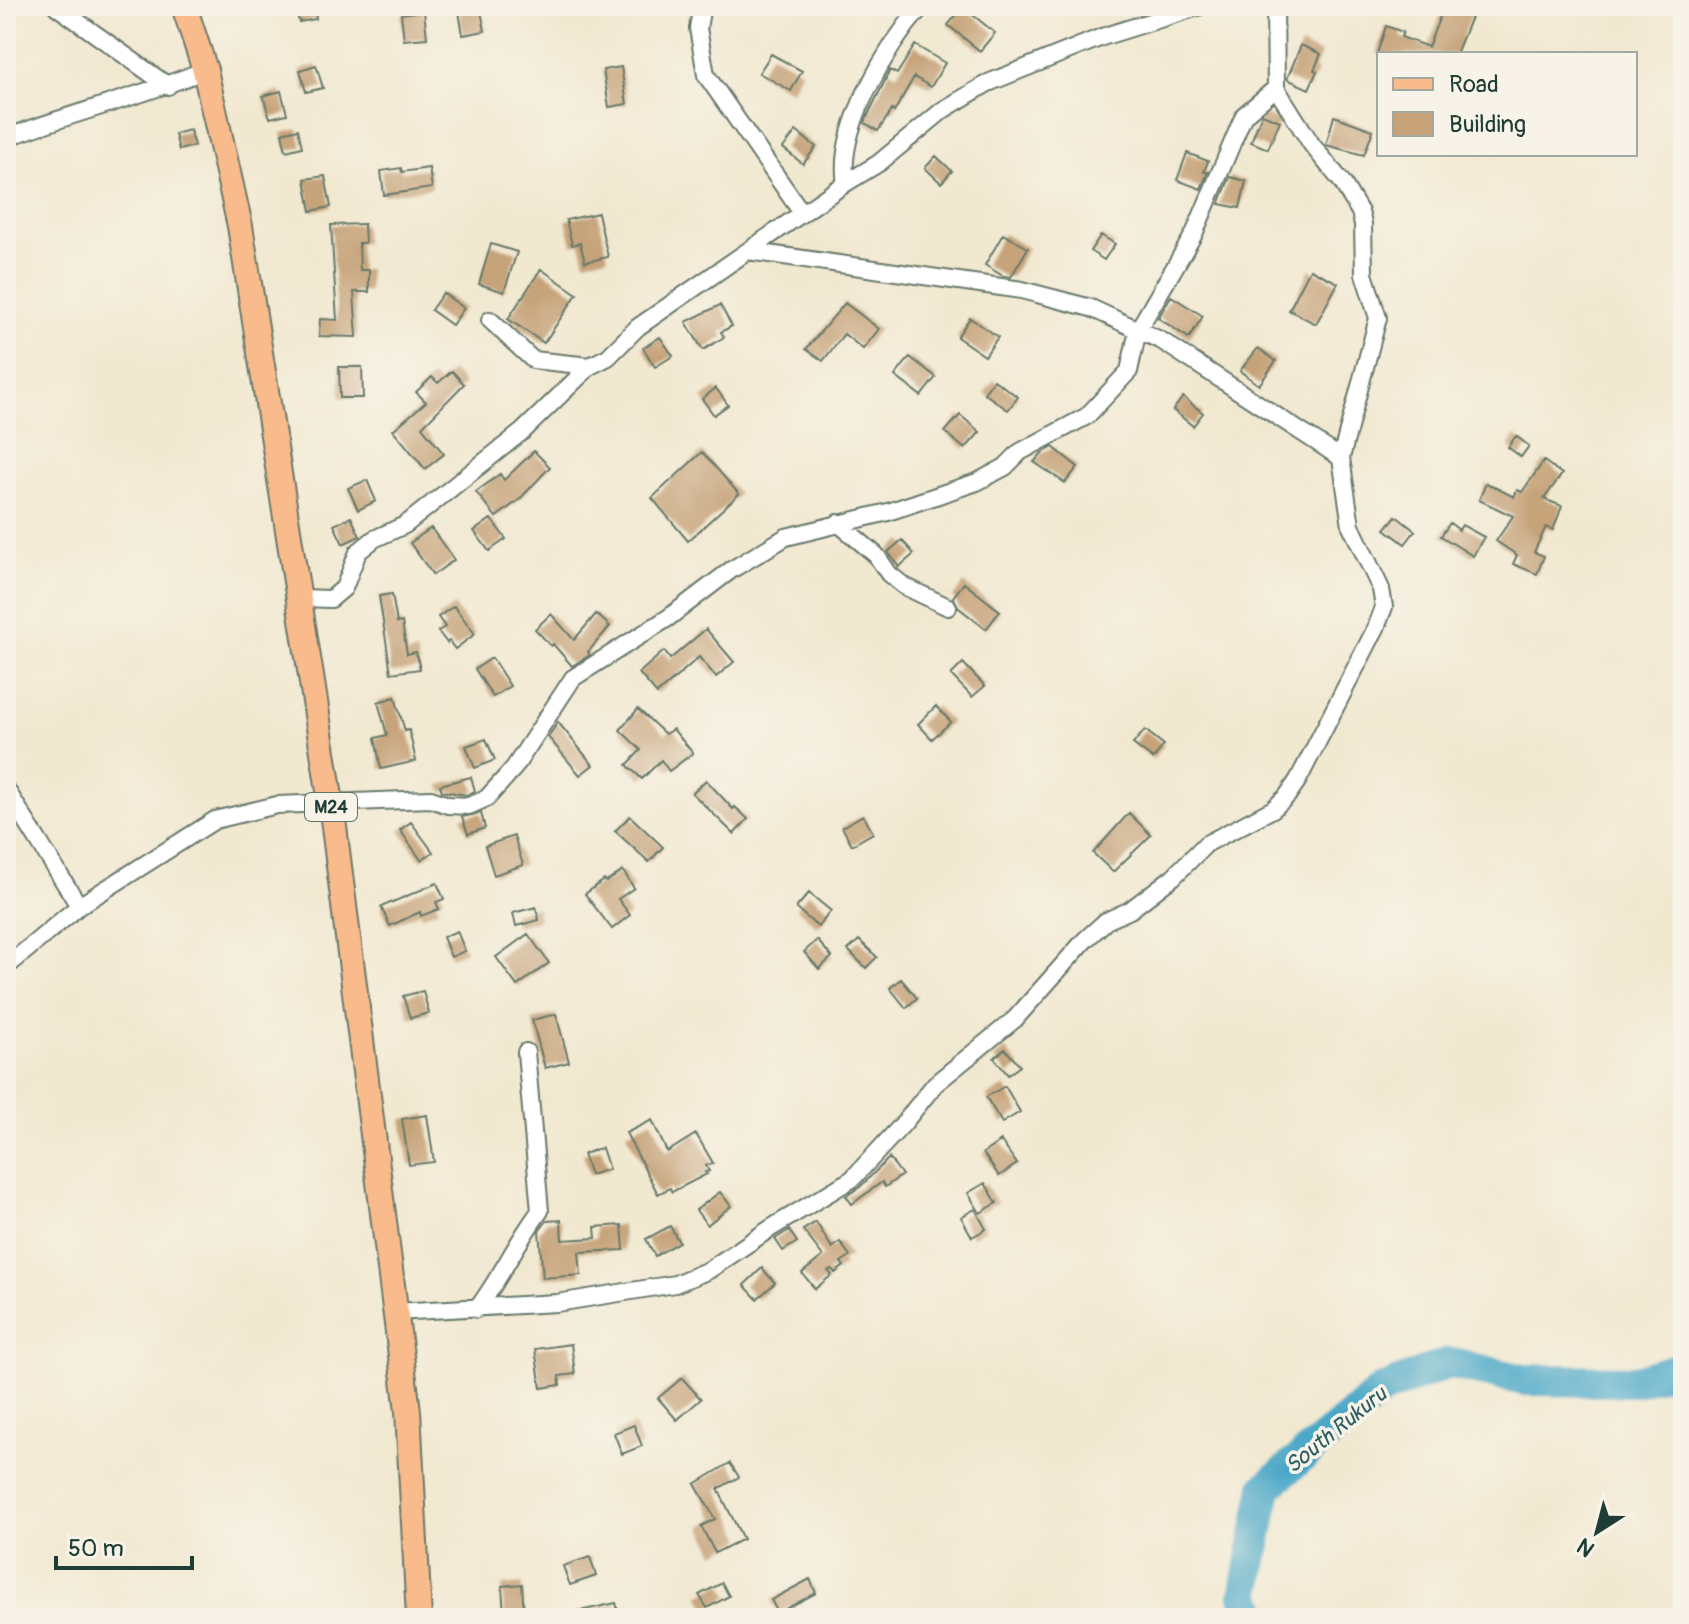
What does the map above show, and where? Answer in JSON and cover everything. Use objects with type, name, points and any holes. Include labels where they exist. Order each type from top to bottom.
[{"type":"main road","name":"M24","points":[[184,6],[205,70],[240,226],[331,803],[408,1411],[419,1618]]},
{"type":"street","points":[[56,6],[168,86]]},
{"type":"street","points":[[702,6],[698,28],[706,75],[802,213]]},
{"type":"street","points":[[846,183],[844,170],[853,121],[903,28],[922,6]]},
{"type":"street","points":[[299,598],[331,599],[344,588],[358,552],[374,539],[405,525],[523,431],[590,366],[608,357],[638,327],[879,163],[943,110],[988,83],[1102,37],[1201,6]]},
{"type":"street","points":[[395,1312],[557,1303],[675,1284],[709,1270],[852,1179],[935,1084],[1015,1019],[1085,940],[1106,921],[1130,910],[1173,877],[1206,844],[1273,809],[1287,796],[1362,656],[1384,607],[1381,589],[1351,526],[1341,458],[1378,318],[1364,274],[1363,224],[1360,212],[1342,182],[1312,145],[1276,88],[1273,8]]},
{"type":"street","points":[[6,138],[58,118],[168,86],[205,70]]},
{"type":"street","points":[[6,967],[79,906],[215,820],[277,805],[431,799],[448,805],[469,806],[487,798],[514,768],[573,678],[668,618],[731,570],[786,537],[888,512],[977,482],[1005,467],[1020,452],[1087,416],[1129,371],[1138,330],[1194,234],[1244,115],[1276,88]]},
{"type":"street","points":[[748,251],[1022,290],[1091,308],[1162,341],[1341,458]]},
{"type":"street","points":[[490,320],[533,360],[590,366]]},
{"type":"street","points":[[838,523],[876,555],[889,574],[904,586],[948,607]]},
{"type":"street","points":[[6,789],[79,906]]},
{"type":"street","points":[[477,1309],[540,1211],[526,1052]]},
{"type":"building","points":[[295,6],[314,6],[316,19],[299,22]]},
{"type":"building","points":[[458,6],[480,6],[485,31],[463,35]]},
{"type":"building","points":[[1444,6],[1457,6],[1473,12],[1457,52],[1378,52],[1386,26],[1403,32],[1401,37],[1428,47]]},
{"type":"building","points":[[963,7],[995,33],[980,51],[948,25]]},
{"type":"building","points":[[424,11],[427,38],[404,40],[401,14]]},
{"type":"building","points":[[915,45],[945,63],[931,87],[914,77],[894,112],[892,110],[878,131],[865,123],[867,117],[890,70],[897,74]]},
{"type":"building","points":[[1301,45],[1321,54],[1309,89],[1287,79]]},
{"type":"building","points":[[771,54],[802,71],[791,91],[759,73]]},
{"type":"building","points":[[316,65],[323,88],[306,92],[300,70]]},
{"type":"building","points":[[621,67],[627,104],[609,107],[603,70]]},
{"type":"building","points":[[281,91],[287,114],[270,118],[263,96]]},
{"type":"building","points":[[1262,114],[1280,121],[1268,149],[1251,142]]},
{"type":"building","points":[[1334,116],[1373,130],[1364,155],[1326,145]]},
{"type":"building","points":[[298,129],[302,147],[286,151],[282,133]]},
{"type":"building","points":[[190,130],[194,146],[179,150],[175,134]]},
{"type":"building","points":[[796,131],[816,147],[803,164],[783,148]]},
{"type":"building","points":[[1187,153],[1208,161],[1204,172],[1208,172],[1201,189],[1177,180]]},
{"type":"building","points":[[936,156],[952,171],[941,183],[925,168]]},
{"type":"building","points":[[401,168],[402,172],[429,168],[432,188],[384,195],[381,171]]},
{"type":"building","points":[[325,176],[331,207],[311,211],[305,179]]},
{"type":"building","points":[[1230,177],[1246,181],[1240,208],[1219,204]]},
{"type":"building","points":[[598,213],[608,257],[585,262],[580,243],[572,245],[566,220]]},
{"type":"building","points":[[364,224],[365,243],[359,243],[360,270],[369,270],[369,292],[354,292],[357,337],[319,336],[320,319],[337,320],[331,225]]},
{"type":"building","points":[[1003,234],[1028,248],[1011,277],[1003,276],[985,265]]},
{"type":"building","points":[[1101,235],[1115,244],[1104,260],[1090,251]]},
{"type":"building","points":[[491,244],[517,252],[504,292],[479,284]]},
{"type":"building","points":[[541,269],[577,294],[544,343],[508,319]]},
{"type":"building","points":[[1310,269],[1338,283],[1316,324],[1289,310]]},
{"type":"building","points":[[443,293],[464,308],[452,325],[431,310]]},
{"type":"building","points":[[1171,296],[1203,316],[1189,338],[1158,318]]},
{"type":"building","points":[[845,303],[879,329],[863,349],[844,334],[823,361],[806,349]]},
{"type":"building","points":[[720,305],[732,326],[721,332],[724,337],[703,350],[686,322]]},
{"type":"building","points":[[970,318],[998,337],[985,356],[957,337]]},
{"type":"building","points":[[660,337],[673,356],[655,367],[643,348]]},
{"type":"building","points":[[1258,348],[1276,361],[1259,385],[1240,371]]},
{"type":"building","points":[[910,357],[936,377],[921,396],[895,376]]},
{"type":"building","points":[[339,367],[362,367],[363,398],[340,398]]},
{"type":"building","points":[[452,371],[464,384],[422,427],[444,454],[425,469],[393,430],[426,402],[416,392],[432,377],[438,383]]},
{"type":"building","points":[[994,380],[1018,397],[1008,410],[984,393]]},
{"type":"building","points":[[716,388],[728,405],[714,415],[702,399]]},
{"type":"building","points":[[1183,397],[1203,413],[1193,426],[1173,410]]},
{"type":"building","points":[[960,415],[980,432],[965,449],[945,432]]},
{"type":"building","points":[[1516,436],[1529,446],[1521,457],[1508,447]]},
{"type":"building","points":[[1053,447],[1078,467],[1065,483],[1034,462]]},
{"type":"building","points":[[534,451],[550,467],[519,500],[496,517],[476,492],[500,474],[504,480]]},
{"type":"building","points":[[702,452],[739,494],[688,541],[652,498]]},
{"type":"building","points":[[1544,461],[1562,474],[1544,499],[1562,506],[1553,530],[1546,527],[1534,552],[1544,556],[1537,574],[1513,564],[1517,555],[1496,541],[1513,516],[1479,500],[1486,483],[1514,497],[1517,490],[1522,492]]},
{"type":"building","points":[[367,480],[376,501],[358,510],[348,488]]},
{"type":"building","points":[[1396,516],[1415,531],[1405,544],[1385,529]]},
{"type":"building","points":[[351,517],[360,536],[343,544],[334,525]]},
{"type":"building","points":[[491,519],[506,539],[489,551],[474,531]]},
{"type":"building","points":[[1450,523],[1459,530],[1462,525],[1484,537],[1473,556],[1441,536]]},
{"type":"building","points":[[431,528],[454,560],[433,575],[410,543]]},
{"type":"building","points":[[902,540],[914,554],[899,567],[888,552]]},
{"type":"building","points":[[964,583],[1000,611],[986,629],[959,608],[953,597]]},
{"type":"building","points":[[392,594],[397,623],[402,622],[407,654],[416,652],[420,669],[391,673],[379,596]]},
{"type":"building","points":[[454,606],[475,634],[455,649],[438,631],[445,627],[438,617]]},
{"type":"building","points":[[551,614],[574,640],[596,614],[610,626],[588,652],[590,655],[572,666],[535,629]]},
{"type":"building","points":[[706,629],[734,662],[716,677],[699,657],[657,694],[639,673],[664,651],[670,659]]},
{"type":"building","points":[[492,658],[510,686],[493,697],[475,669]]},
{"type":"building","points":[[963,663],[985,686],[972,697],[951,675]]},
{"type":"building","points":[[395,697],[405,731],[409,730],[416,761],[381,769],[375,738],[387,735],[378,702]]},
{"type":"building","points":[[936,706],[951,722],[932,739],[918,724]]},
{"type":"building","points":[[638,709],[665,734],[673,729],[693,753],[669,771],[661,760],[642,779],[627,765],[641,750],[620,730]]},
{"type":"building","points":[[558,722],[593,765],[580,775],[548,737]]},
{"type":"building","points":[[1145,730],[1164,745],[1153,759],[1133,744]]},
{"type":"building","points":[[486,739],[495,760],[475,768],[466,746]]},
{"type":"building","points":[[471,777],[475,791],[467,795],[442,791],[440,785]]},
{"type":"building","points":[[706,780],[733,809],[735,807],[748,819],[734,834],[692,793]]},
{"type":"building","points":[[481,813],[485,828],[468,834],[462,817]]},
{"type":"building","points":[[1129,813],[1151,835],[1113,872],[1093,853]]},
{"type":"building","points":[[863,815],[873,833],[852,845],[842,827]]},
{"type":"building","points":[[630,816],[663,847],[649,862],[615,831]]},
{"type":"building","points":[[411,822],[433,852],[421,860],[400,830]]},
{"type":"building","points":[[514,836],[523,865],[494,875],[485,846]]},
{"type":"building","points":[[623,871],[634,888],[618,899],[630,915],[612,929],[585,894]]},
{"type":"building","points":[[437,883],[444,899],[436,902],[439,909],[421,916],[420,912],[390,926],[381,907]]},
{"type":"building","points":[[809,893],[831,911],[818,927],[796,908]]},
{"type":"building","points":[[536,907],[539,920],[516,926],[513,913]]},
{"type":"building","points":[[457,931],[465,951],[451,957],[443,937]]},
{"type":"building","points":[[528,934],[549,963],[517,986],[496,957]]},
{"type":"building","points":[[817,940],[832,957],[819,969],[804,952]]},
{"type":"building","points":[[859,940],[877,957],[866,968],[848,950]]},
{"type":"building","points":[[901,979],[917,998],[906,1008],[890,988]]},
{"type":"building","points":[[423,991],[429,1013],[410,1018],[403,996]]},
{"type":"building","points":[[556,1014],[569,1062],[545,1068],[532,1020]]},
{"type":"building","points":[[1005,1049],[1020,1066],[1008,1075],[994,1058]]},
{"type":"building","points":[[1005,1086],[1020,1112],[1002,1123],[986,1097]]},
{"type":"building","points":[[427,1115],[434,1162],[409,1165],[402,1119]]},
{"type":"building","points":[[652,1120],[667,1152],[696,1134],[713,1163],[706,1166],[707,1174],[672,1192],[670,1188],[658,1194],[626,1133]]},
{"type":"building","points":[[1001,1141],[1017,1164],[999,1176],[983,1153]]},
{"type":"building","points":[[602,1148],[609,1169],[590,1175],[583,1154]]},
{"type":"building","points":[[889,1158],[902,1175],[885,1187],[882,1182],[852,1204],[846,1196],[860,1187]]},
{"type":"building","points":[[985,1183],[997,1203],[980,1213],[968,1193]]},
{"type":"building","points":[[720,1192],[731,1206],[707,1225],[696,1210]]},
{"type":"building","points":[[975,1209],[986,1229],[972,1237],[961,1217]]},
{"type":"building","points":[[561,1220],[562,1240],[596,1238],[595,1227],[622,1225],[624,1250],[579,1252],[581,1275],[543,1278],[539,1231],[547,1221]]},
{"type":"building","points":[[816,1222],[832,1248],[840,1242],[850,1256],[841,1262],[844,1266],[835,1273],[832,1269],[828,1271],[832,1275],[815,1289],[802,1273],[823,1256],[803,1230]]},
{"type":"building","points":[[670,1226],[679,1242],[655,1256],[646,1239]]},
{"type":"building","points":[[789,1230],[797,1242],[783,1251],[775,1239]]},
{"type":"building","points":[[762,1268],[775,1283],[757,1299],[744,1285]]},
{"type":"building","points":[[571,1344],[575,1374],[559,1376],[560,1385],[541,1388],[535,1349]]},
{"type":"building","points":[[682,1378],[701,1399],[677,1420],[658,1398]]},
{"type":"building","points":[[634,1425],[642,1446],[622,1454],[614,1433]]},
{"type":"building","points":[[730,1463],[739,1477],[718,1489],[743,1539],[715,1553],[701,1526],[715,1519],[695,1484]]},
{"type":"building","points":[[590,1557],[596,1576],[570,1585],[563,1566]]},
{"type":"building","points":[[810,1579],[816,1593],[778,1613],[771,1600]]},
{"type":"building","points":[[722,1583],[729,1596],[707,1608],[699,1595]]},
{"type":"building","points":[[522,1584],[524,1614],[504,1615],[502,1586]]},
{"type":"building","points":[[616,1603],[620,1618],[575,1618],[575,1612]]},
{"type":"waterway","name":"South Rukuru","points":[[1258,1618],[1245,1596],[1266,1487],[1382,1390],[1448,1363],[1524,1380],[1636,1381],[1683,1367]]}]
